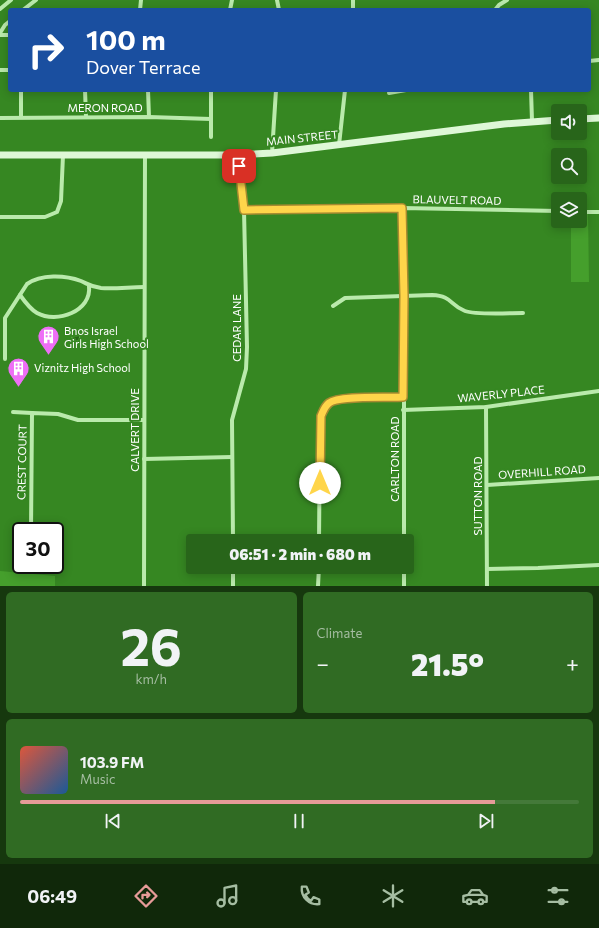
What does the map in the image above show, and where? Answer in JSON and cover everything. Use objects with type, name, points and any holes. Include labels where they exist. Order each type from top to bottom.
[{"type":"main road","points":[[587,119],[599,118]]},
{"type":"main road","name":"MAIN STREET","points":[[0,155],[272,153],[532,121],[551,120]]},
{"type":"street","points":[[0,8],[11,0]]},
{"type":"street","points":[[26,8],[36,0]]},
{"type":"street","points":[[497,8],[507,0]]},
{"type":"street","points":[[0,34],[8,23]]},
{"type":"street","points":[[21,92],[21,117]]},
{"type":"street","points":[[85,92],[86,117]]},
{"type":"street","points":[[148,92],[149,117]]},
{"type":"street","points":[[211,92],[211,137]]},
{"type":"street","points":[[272,153],[276,92]]},
{"type":"street","points":[[339,145],[345,92]]},
{"type":"street","points":[[531,92],[532,121]]},
{"type":"street","name":"MERON ROAD","points":[[0,118],[149,117],[210,119]]},
{"type":"street","name":"CALVERT DRIVE","points":[[144,586],[145,154]]},
{"type":"street","points":[[238,154],[244,210]]},
{"type":"street","points":[[0,217],[46,217],[57,212],[62,201],[63,155]]},
{"type":"street","name":"BLAUVELT ROAD","points":[[244,210],[402,208],[551,211]]},
{"type":"street","name":"CARLTON ROAD","points":[[402,208],[404,296],[404,534]]},
{"type":"street","name":"CEDAR LANE","points":[[233,534],[232,420],[246,368],[247,347],[244,210]]},
{"type":"street","points":[[587,212],[599,212]]},
{"type":"street","points":[[5,359],[6,318],[27,284],[32,280],[56,277],[72,278],[89,286],[101,288],[144,287]]},
{"type":"street","points":[[20,295],[28,307],[38,314],[45,316],[61,316],[76,311],[82,306],[90,293],[89,286]]},
{"type":"street","points":[[333,306],[345,298],[441,295],[465,311],[523,313]]},
{"type":"street","points":[[0,318],[6,318]]},
{"type":"street","name":"WAVERLY PLACE","points":[[403,410],[486,407],[599,392]]},
{"type":"street","points":[[319,534],[320,424],[323,409],[329,403],[340,399],[403,397]]},
{"type":"street","name":"SUTTON ROAD","points":[[486,407],[487,586]]},
{"type":"street","points":[[13,412],[32,413]]},
{"type":"street","name":"CREST COURT","points":[[30,522],[32,413],[58,414],[78,420],[144,420]]},
{"type":"street","points":[[144,459],[232,457]]},
{"type":"street","name":"OVERHILL ROAD","points":[[487,485],[599,478]]},
{"type":"street","points":[[487,569],[599,565]]},
{"type":"street","points":[[233,574],[233,586]]},
{"type":"street","points":[[318,586],[319,574]]},
{"type":"street","points":[[404,574],[404,586]]},
{"type":"shaded area","points":[[588,212],[589,282],[571,282],[571,228],[587,228]]},
{"type":"shaded area","points":[[73,329],[81,330],[79,341],[72,340]]},
{"type":"shaded area","points":[[0,571],[12,572],[12,574],[55,576],[55,586],[0,586]]},
{"type":"place","name":"Bnos Israel Girls High School","points":[[48,356]]},
{"type":"place","name":"Viznitz High School","points":[[19,388]]},
{"type":"route","points":[[239,166],[244,210],[402,208],[404,296],[403,397],[340,399],[329,403],[323,409],[320,424],[320,483]]}]
